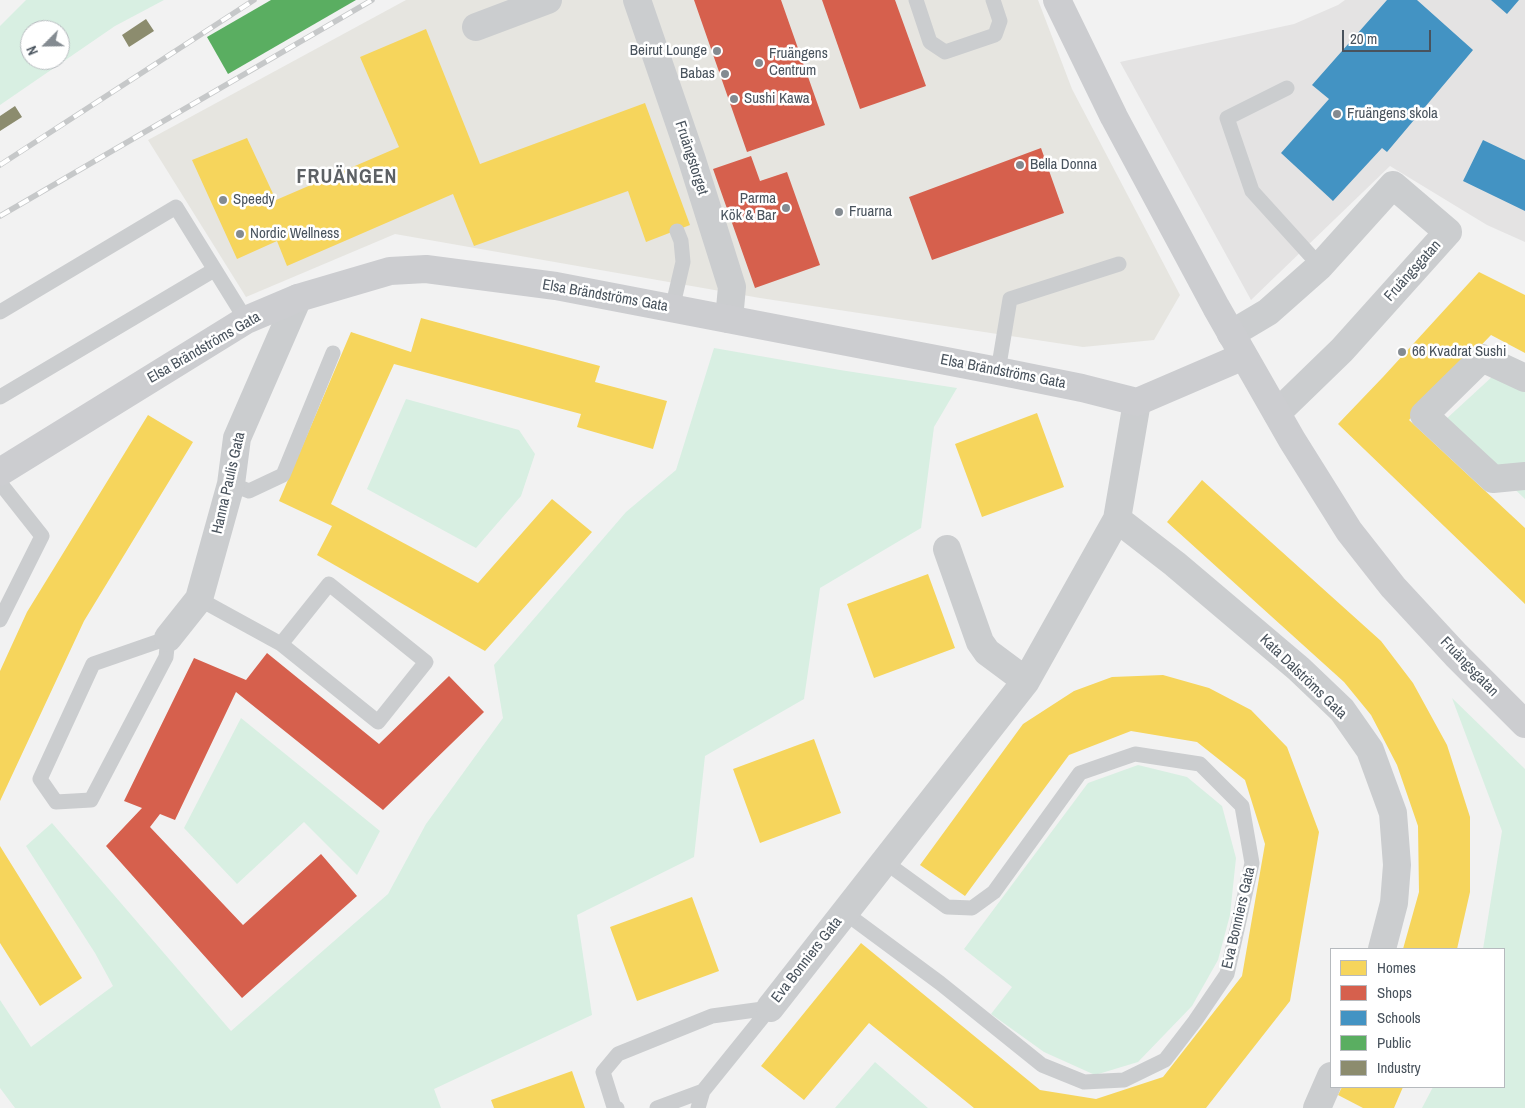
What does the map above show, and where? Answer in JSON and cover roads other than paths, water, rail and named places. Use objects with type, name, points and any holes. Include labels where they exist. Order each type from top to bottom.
[{"type":"street","points":[[476,28],[548,0]]},
{"type":"street","name":"Fruängstorget","points":[[637,0],[691,157],[732,287],[729,319]]},
{"type":"street","name":"Fruängsgatan","points":[[1056,0],[1114,117],[1237,345],[1349,531],[1393,587],[1456,655],[1525,724]]},
{"type":"street","name":"Fruängsgatan","points":[[1237,345],[1268,312],[1320,266],[1393,185],[1448,232],[1342,350],[1277,413]]},
{"type":"street","name":"Elsa Brändströms Gata","points":[[0,472],[246,320],[298,298],[390,271],[426,269],[556,286],[998,371],[1082,388],[1137,402]]},
{"type":"street","name":"Hanna Paulis Gata","points":[[168,638],[198,599],[231,484],[237,438],[298,298]]},
{"type":"street","points":[[1137,402],[1237,345]]},
{"type":"street","points":[[1525,378],[1482,358],[1424,415],[1493,479],[1525,476]]},
{"type":"street","name":"Eva Bonniers Gata","points":[[770,1008],[1026,681],[1117,519],[1137,402]]},
{"type":"street","name":"Kata Dalströms Gata","points":[[1117,519],[1182,570],[1299,670],[1342,710],[1370,750],[1393,813],[1397,865],[1394,903],[1382,948]]},
{"type":"street","points":[[947,549],[980,642],[987,652],[1026,681]]},
{"type":"street","points":[[1317,1108],[1330,1078]]},
{"type":"lane","points":[[916,0],[930,42],[945,52],[995,35],[1000,21],[993,0]]},
{"type":"lane","points":[[1287,88],[1227,118],[1252,191],[1320,266]]},
{"type":"lane","points":[[0,312],[176,207],[246,320]]},
{"type":"lane","points":[[672,309],[683,262],[681,241],[677,230]]},
{"type":"lane","points":[[998,371],[1010,299],[1119,264]]},
{"type":"lane","points":[[0,397],[214,270]]},
{"type":"lane","points":[[231,484],[250,491],[283,475],[333,353]]},
{"type":"lane","points":[[0,484],[42,536],[0,620]]},
{"type":"lane","points":[[198,599],[281,644],[378,722],[426,662],[329,584],[281,644]]},
{"type":"lane","points":[[168,638],[166,657],[91,800],[56,802],[40,779],[93,664],[168,638]]},
{"type":"lane","name":"Eva Bonniers Gata","points":[[844,912],[940,983],[1042,1065],[1084,1082],[1124,1080],[1165,1060],[1228,974],[1252,863],[1242,806],[1200,764],[1135,754],[1080,773],[994,892],[972,908],[947,907],[885,862]]},
{"type":"lane","name":"Eva Bonniers Gata","points":[[703,1091],[770,1008]]},
{"type":"lane","name":"Eva Bonniers Gata","points":[[617,1108],[614,1107],[604,1072],[618,1054],[712,1016],[770,1008]]},
{"type":"lane","points":[[657,1108],[703,1091]]},
{"type":"lane","points":[[698,1108],[703,1091]]},
{"type":"railway","points":[[0,165],[254,0]]},
{"type":"railway","points":[[0,216],[372,0]]},
{"type":"place","name":"Beirut Lounge","points":[[717,51]]},
{"type":"place","name":"Fruängens Centrum","points":[[759,63]]},
{"type":"place","name":"Babas","points":[[725,74]]},
{"type":"place","name":"Sushi Kawa","points":[[734,99]]},
{"type":"place","name":"Fruängens skola","points":[[1337,114]]},
{"type":"place","name":"Bella Donna","points":[[1020,165]]},
{"type":"place","name":"Speedy","points":[[223,200]]},
{"type":"place","name":"Parma Kök & Bar","points":[[786,208]]},
{"type":"place","name":"Fruarna","points":[[839,212]]},
{"type":"place","name":"Nordic Wellness","points":[[240,234]]},
{"type":"place","name":"66 Kvadrat Sushi","points":[[1402,352]]},
{"type":"district","name":"FRUÄNGEN","points":[[347,178]]}]
